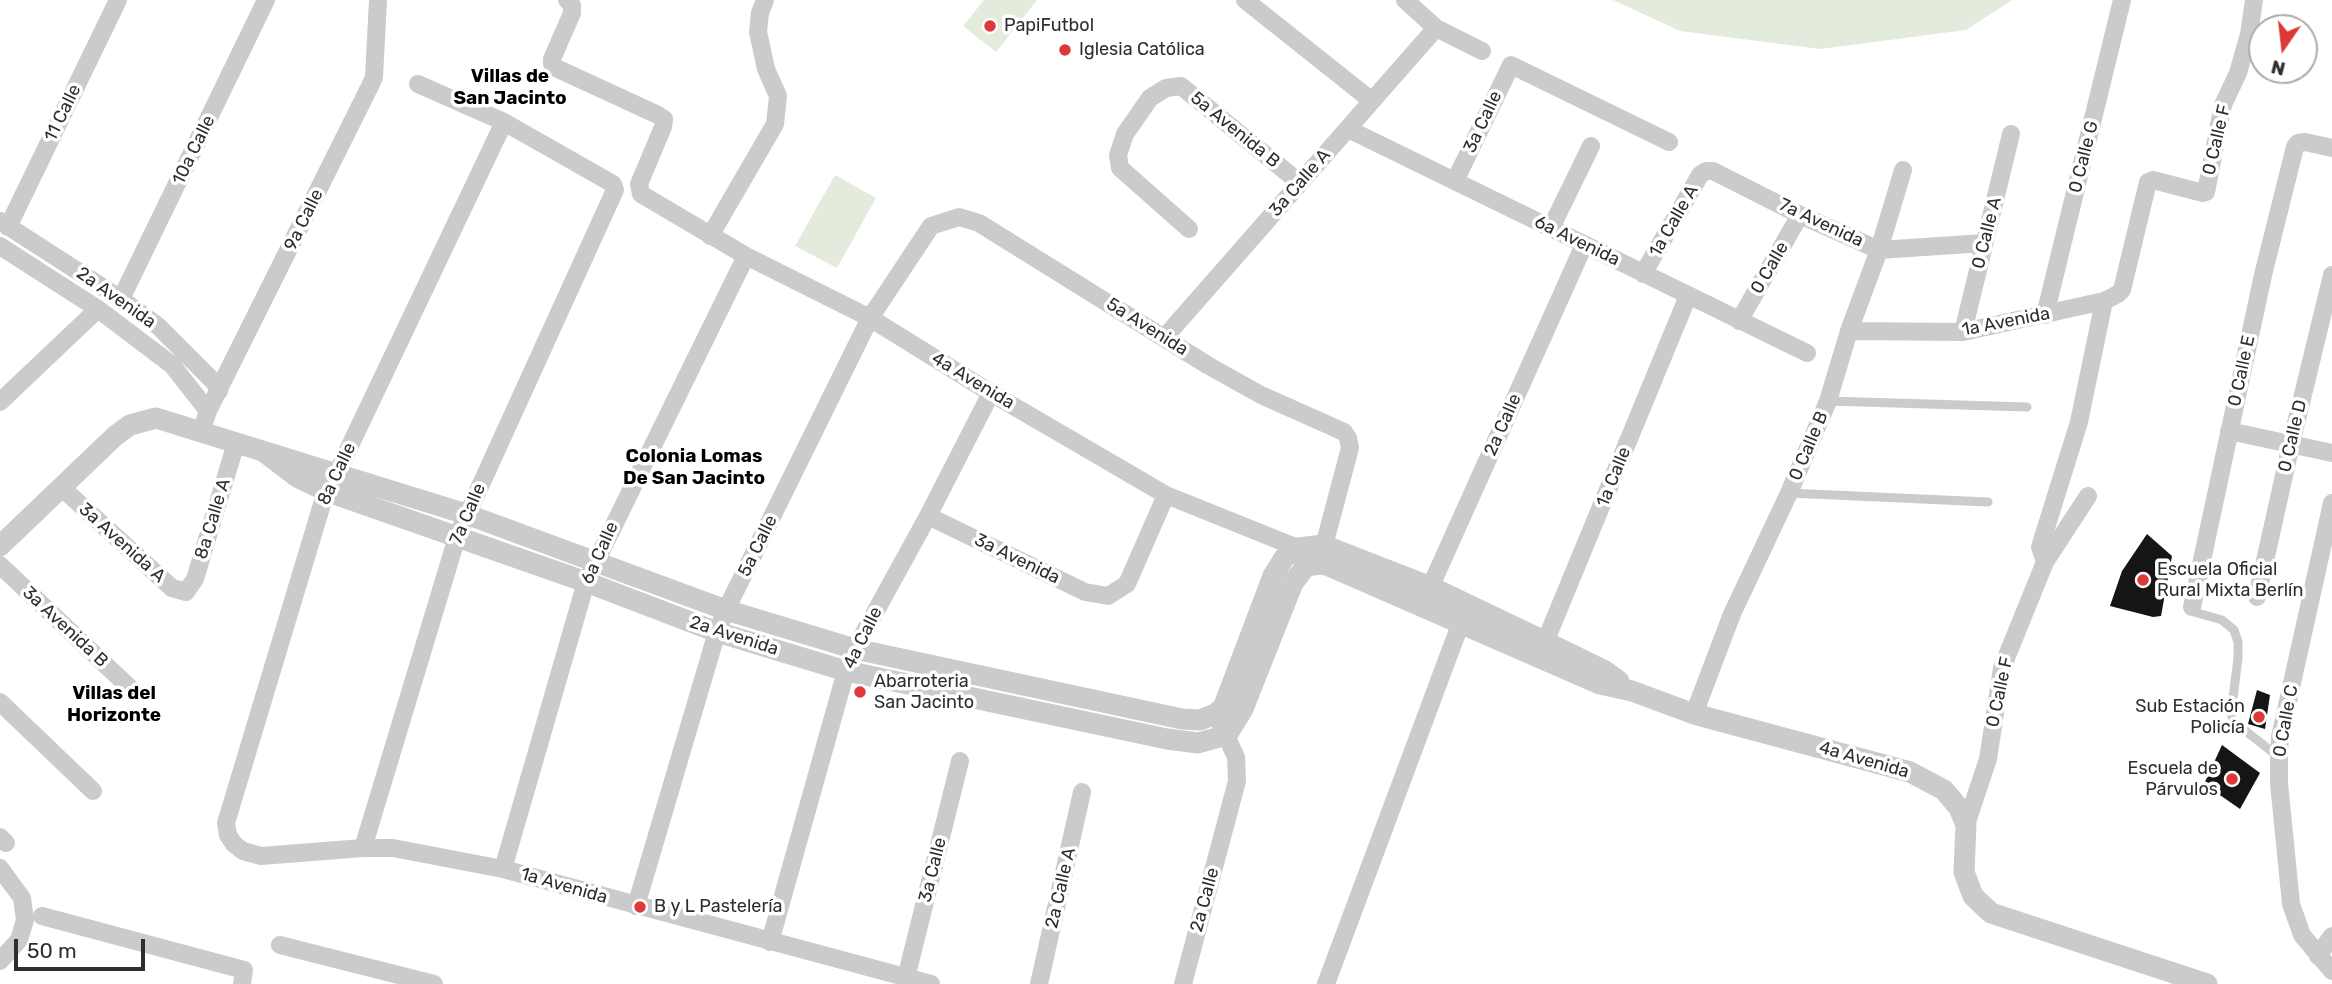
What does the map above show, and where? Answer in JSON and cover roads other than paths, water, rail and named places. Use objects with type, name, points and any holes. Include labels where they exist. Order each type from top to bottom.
[{"type":"street","name":"11 Calle","points":[[4,224],[118,0]]},
{"type":"street","name":"10a Calle","points":[[121,299],[266,0]]},
{"type":"street","name":"9a Calle","points":[[201,432],[208,411],[374,77],[378,0]]},
{"type":"street","name":"4a Avenida","points":[[567,0],[572,5],[572,13],[552,59],[556,68],[659,115],[664,120],[639,190],[641,194],[710,236],[870,318],[991,393],[1166,495],[1315,558],[1427,596],[1542,650],[1600,684],[1632,691],[1694,713],[1910,772],[1944,790],[1959,808],[1966,825]]},
{"type":"street","points":[[1245,0],[1372,101]]},
{"type":"street","points":[[1405,0],[1436,28],[1482,51]]},
{"type":"street","name":"0 Calle G","points":[[2045,315],[2122,0]]},
{"type":"street","name":"0 Calle F","points":[[2045,562],[2040,547],[2079,422],[2111,297],[2122,290],[2148,183],[2153,180],[2203,193],[2206,191],[2223,105],[2238,74],[2249,34],[2254,0]]},
{"type":"street","points":[[710,236],[775,124],[778,96],[766,69],[758,32],[763,7]]},
{"type":"street","name":"3a Calle A","points":[[1164,338],[1436,28]]},
{"type":"street","name":"3a Calle","points":[[1455,181],[1509,66],[1512,65],[1669,142]]},
{"type":"street","points":[[418,84],[504,122]]},
{"type":"street","name":"5a Avenida B","points":[[1189,229],[1120,168],[1118,155],[1125,134],[1150,98],[1166,88],[1181,86],[1300,183]]},
{"type":"street","name":"7a Calle","points":[[363,848],[457,537],[614,195],[613,184],[504,122]]},
{"type":"street","name":"8a Calle","points":[[234,844],[228,835],[226,823],[332,482],[504,122]]},
{"type":"street","name":"6a Avenida","points":[[1348,128],[1807,353]]},
{"type":"street","name":"0 Calle A","points":[[1963,332],[2011,134]]},
{"type":"street","name":"0 Calle E","points":[[2192,607],[2263,275],[2295,147],[2298,143],[2305,142],[2332,148]]},
{"type":"street","points":[[1551,228],[1591,146]]},
{"type":"street","name":"0 Calle B","points":[[1694,713],[1732,614],[1789,493],[1828,401],[1903,170]]},
{"type":"street","name":"7a Avenida","points":[[1706,171],[1713,171],[1800,215],[1878,250],[1984,243]]},
{"type":"street","name":"1a Calle A","points":[[1643,274],[1700,175],[1706,171]]},
{"type":"street","name":"0 Calle","points":[[1739,321],[1800,215]]},
{"type":"street","name":"5a Avenida","points":[[947,220],[959,217],[979,223],[1261,395],[1344,432],[1350,448],[1315,558]]},
{"type":"street","name":"5a Calle","points":[[636,906],[717,632],[726,610],[870,318],[931,226],[947,220]]},
{"type":"street","name":"2a Avenida","points":[[4,224],[158,326],[214,382],[219,391]]},
{"type":"street","name":"2a Calle","points":[[1427,596],[1584,245]]},
{"type":"street","name":"2a Avenida","points":[[3,252],[98,309],[172,365],[208,411]]},
{"type":"street","name":"6a Calle","points":[[503,869],[594,560],[746,256]]},
{"type":"street","name":"0 Calle D","points":[[2257,597],[2332,275]]},
{"type":"street","name":"1a Calle","points":[[1542,650],[1688,296]]},
{"type":"street","name":"1a Avenida","points":[[1849,331],[1963,332],[2045,315],[2111,297]]},
{"type":"street","points":[[0,402],[98,309]]},
{"type":"street","name":"4a Calle","points":[[770,942],[846,671],[855,649],[991,393]]},
{"type":"street","name":"2a Avenida","points":[[61,487],[130,425],[156,418],[264,452],[297,477],[332,482],[467,514],[726,610],[855,649],[1182,719],[1200,720],[1215,714]]},
{"type":"street","points":[[2229,431],[2332,453]]},
{"type":"street","name":"8a Calle A","points":[[186,592],[195,579],[236,443]]},
{"type":"street","name":"2a Avenida","points":[[332,482],[457,537],[717,632],[846,671],[1167,739],[1198,743],[1227,735]]},
{"type":"street","points":[[0,546],[61,487]]},
{"type":"street","name":"3a Avenida A","points":[[61,487],[172,588],[186,592]]},
{"type":"street","name":"3a Avenida","points":[[928,516],[1085,592],[1108,596],[1127,584],[1166,495]]},
{"type":"street","name":"0 Calle F","points":[[1966,825],[1988,759],[2001,668],[2045,562],[2088,496]]},
{"type":"street","name":"0 Calle C","points":[[2332,503],[2280,737],[2278,757],[2278,783],[2291,904],[2302,935],[2332,971]]},
{"type":"street","points":[[1215,714],[1223,708],[1273,576],[1284,558],[1315,558]]},
{"type":"street","points":[[1227,735],[1243,709],[1293,583],[1315,558]]},
{"type":"street","name":"3a Avenida B","points":[[0,565],[130,688]]},
{"type":"street","name":"4a Avenida","points":[[1427,596],[1460,625],[1542,650]]},
{"type":"street","points":[[1326,984],[1460,625]]},
{"type":"street","points":[[0,702],[93,791]]},
{"type":"street","name":"2a Calle","points":[[1183,984],[1237,781],[1236,757],[1215,714]]},
{"type":"street","name":"3a Calle","points":[[906,978],[960,761]]},
{"type":"street","name":"2a Calle A","points":[[1039,984],[1082,792]]},
{"type":"street","points":[[1966,825],[1964,872],[1973,896],[1991,913],[2207,984]]},
{"type":"street","name":"1a Avenida","points":[[234,844],[261,856],[363,848],[393,848],[435,855],[503,869],[931,984]]},
{"type":"street","points":[[0,868],[22,898],[25,920],[19,940],[0,961]]},
{"type":"street","points":[[42,916],[244,970],[243,984]]},
{"type":"street","points":[[2318,956],[2332,936]]},
{"type":"street","points":[[280,944],[434,984]]},
{"type":"lane","points":[[1828,401],[2028,407]]},
{"type":"lane","points":[[1789,493],[1987,502]]},
{"type":"lane","points":[[2192,607],[2194,611],[2222,620],[2234,629],[2238,642],[2238,658],[2231,714],[2234,723],[2278,757]]},
{"type":"place","name":"PapiFutbol","points":[[990,26]]},
{"type":"place","name":"Iglesia Católica","points":[[1065,50]]},
{"type":"place","name":"Escuela Oficial Rural Mixta Berlín","points":[[2143,580]]},
{"type":"place","name":"Abarroteria San Jacinto","points":[[860,692]]},
{"type":"place","name":"Sub Estación Policía","points":[[2259,717]]},
{"type":"place","name":"Escuela de Párvulos","points":[[2232,779]]},
{"type":"place","name":"B y L Pastelería","points":[[640,907]]},
{"type":"district","name":"Villas de San Jacinto","points":[[510,88]]},
{"type":"district","name":"Colonia Lomas De San Jacinto","points":[[694,468]]},
{"type":"district","name":"Villas del Horizonte","points":[[114,705]]}]
